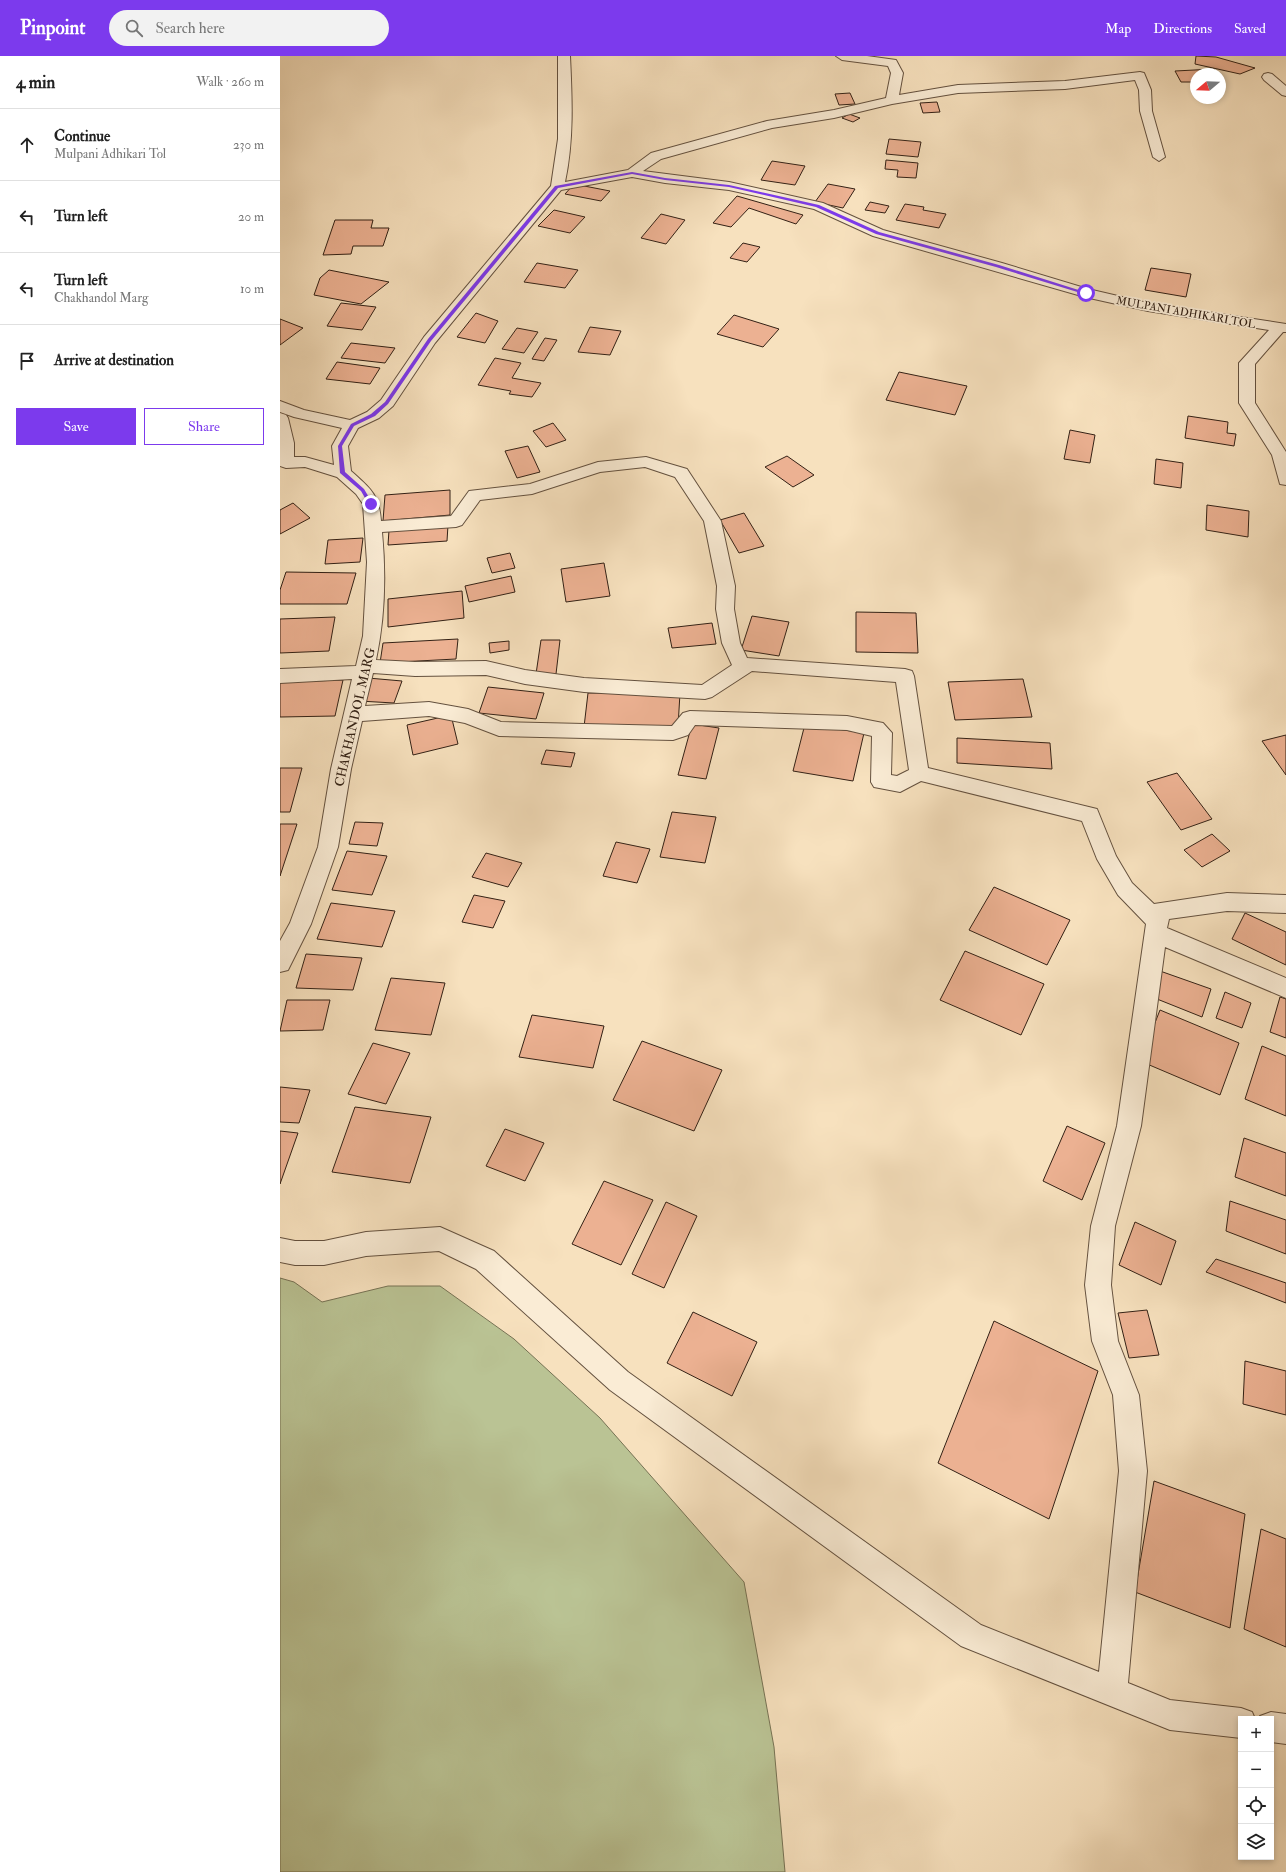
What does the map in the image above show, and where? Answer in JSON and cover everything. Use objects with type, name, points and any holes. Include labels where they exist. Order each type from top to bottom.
[{"type":"street","points":[[280,418],[286,443],[283,466],[305,462],[343,473],[340,446],[352,425],[373,415],[387,403],[429,340],[557,187],[562,166],[565,78],[564,56]]},
{"type":"street","points":[[842,56],[892,62],[897,72],[892,100]]},
{"type":"street","points":[[632,173],[656,156],[771,124],[834,114],[892,100],[958,89],[1065,86],[1140,76],[1146,90],[1146,111],[1159,157]]},
{"type":"street","points":[[1286,76],[1268,76],[1286,92]]},
{"type":"street","name":"MULPANI ADHIKARI TOL","points":[[557,187],[632,173],[665,179],[729,186],[818,206],[878,233],[998,266],[1086,293],[1148,307],[1282,328]]},
{"type":"street","points":[[1282,328],[1247,363],[1247,403],[1280,455],[1286,480]]},
{"type":"street","points":[[280,406],[300,414],[352,425]]},
{"type":"street","points":[[373,527],[456,521],[475,495],[532,489],[598,467],[646,462],[681,473],[712,521],[726,586],[725,608],[731,643],[743,668]]},
{"type":"street","name":"CHAKHANDOL MARG","points":[[280,963],[300,924],[328,846],[341,769],[372,636],[376,562],[371,504],[362,490],[343,473]]},
{"type":"street","points":[[280,676],[364,669],[486,668],[525,677],[584,685],[640,690],[705,692],[749,664],[905,676],[905,687],[919,773]]},
{"type":"street","points":[[354,714],[429,709],[468,716],[499,729],[578,732],[673,733],[681,730],[690,718],[847,723],[876,728],[882,733],[881,782],[900,784],[919,773],[1090,814],[1107,859],[1125,889],[1157,928],[1286,988]]},
{"type":"street","points":[[1112,1692],[1133,1471],[1126,1395],[1105,1341],[1098,1285],[1103,1226],[1129,1126],[1159,911],[1227,902],[1286,904]]},
{"type":"street","points":[[280,1250],[294,1253],[324,1253],[366,1244],[440,1239],[485,1260],[619,1381],[971,1636],[1170,1715],[1238,1723]]},
{"type":"street","points":[[1274,1727],[1286,1729]]},
{"type":"green space","points":[[280,1278],[294,1282],[322,1302],[388,1286],[440,1286],[514,1339],[600,1418],[744,1582],[774,1747],[785,1872],[280,1872]]},
{"type":"building","points":[[1196,56],[1216,57],[1255,68],[1240,74],[1226,71],[1226,68],[1213,68],[1195,64]]},
{"type":"building","points":[[1190,70],[1190,82],[1181,82],[1175,71]]},
{"type":"building","points":[[850,93],[855,104],[839,105],[835,94]]},
{"type":"building","points":[[937,102],[940,112],[923,113],[920,103]]},
{"type":"building","points":[[849,114],[860,118],[853,122],[842,118]]},
{"type":"building","points":[[889,139],[921,142],[918,157],[886,154]]},
{"type":"building","points":[[886,160],[918,163],[916,178],[897,177],[898,170],[885,169]]},
{"type":"building","points":[[772,161],[805,166],[795,185],[761,180]]},
{"type":"building","points":[[574,184],[610,191],[601,201],[565,194]]},
{"type":"building","points":[[828,184],[855,189],[843,208],[815,202]]},
{"type":"building","points":[[737,196],[803,215],[796,224],[749,208],[731,227],[713,223]]},
{"type":"building","points":[[870,202],[889,206],[885,213],[865,210]]},
{"type":"building","points":[[905,204],[924,207],[923,210],[946,214],[939,228],[896,220]]},
{"type":"building","points":[[554,210],[585,217],[570,233],[538,226]]},
{"type":"building","points":[[661,214],[685,220],[666,244],[641,238]]},
{"type":"building","points":[[335,220],[373,220],[371,228],[389,228],[383,246],[353,246],[351,254],[323,255]]},
{"type":"building","points":[[743,243],[760,247],[747,262],[730,258]]},
{"type":"building","points":[[537,263],[578,270],[565,288],[524,282]]},
{"type":"building","points":[[1151,268],[1191,274],[1186,297],[1145,290]]},
{"type":"building","points":[[329,270],[389,282],[361,304],[314,295],[320,278]]},
{"type":"building","points":[[341,303],[376,307],[362,330],[327,326]]},
{"type":"building","points":[[476,313],[498,321],[485,343],[457,337]]},
{"type":"building","points":[[734,315],[779,329],[763,347],[717,334]]},
{"type":"building","points":[[280,319],[303,328],[280,345]]},
{"type":"building","points":[[590,327],[621,331],[610,355],[578,352]]},
{"type":"building","points":[[517,328],[538,332],[524,353],[502,349]]},
{"type":"building","points":[[545,338],[557,340],[544,361],[532,359]]},
{"type":"building","points":[[351,343],[395,348],[385,363],[341,358]]},
{"type":"building","points":[[495,358],[521,363],[512,378],[541,383],[532,397],[509,394],[511,391],[478,385]]},
{"type":"building","points":[[337,362],[380,368],[370,384],[326,379]]},
{"type":"building","points":[[899,372],[967,386],[955,415],[886,400]]},
{"type":"building","points":[[1188,416],[1228,422],[1227,433],[1236,434],[1234,446],[1185,438]]},
{"type":"building","points":[[553,423],[566,440],[546,447],[533,431]]},
{"type":"building","points":[[1070,430],[1095,435],[1090,463],[1064,459]]},
{"type":"building","points":[[528,446],[540,472],[517,478],[505,451]]},
{"type":"building","points":[[787,456],[814,475],[793,487],[765,467]]},
{"type":"building","points":[[1156,459],[1183,463],[1181,488],[1154,484]]},
{"type":"building","points":[[450,490],[450,515],[383,521],[385,495]]},
{"type":"building","points":[[293,503],[310,518],[280,534],[280,510]]},
{"type":"building","points":[[1207,505],[1249,511],[1248,537],[1206,530]]},
{"type":"building","points":[[744,513],[764,546],[739,553],[720,520]]},
{"type":"building","points":[[448,525],[447,541],[388,545],[389,530]]},
{"type":"building","points":[[363,538],[360,562],[325,564],[328,540]]},
{"type":"building","points":[[510,553],[515,568],[492,573],[487,558]]},
{"type":"building","points":[[604,563],[610,596],[566,602],[561,569]]},
{"type":"building","points":[[286,572],[356,573],[347,604],[280,604],[280,590]]},
{"type":"building","points":[[511,576],[515,592],[469,602],[465,586]]},
{"type":"building","points":[[462,591],[464,618],[388,627],[388,599]]},
{"type":"building","points":[[856,612],[916,613],[918,653],[856,652]]},
{"type":"building","points":[[752,616],[789,622],[779,656],[741,650]]},
{"type":"building","points":[[335,617],[329,651],[280,653],[280,619]]},
{"type":"building","points":[[712,623],[716,644],[672,648],[668,628]]},
{"type":"building","points":[[458,639],[456,659],[380,663],[383,643]]},
{"type":"building","points":[[541,640],[560,640],[556,674],[536,674]]},
{"type":"building","points":[[509,641],[509,650],[490,653],[489,643]]},
{"type":"building","points":[[368,678],[402,681],[394,703],[359,701]]},
{"type":"building","points":[[1023,679],[1032,717],[955,720],[948,682]]},
{"type":"building","points":[[343,680],[335,716],[280,717],[280,682]]},
{"type":"building","points":[[488,687],[544,693],[536,719],[479,713]]},
{"type":"building","points":[[588,693],[680,693],[678,727],[584,727]]},
{"type":"building","points":[[451,715],[458,744],[413,755],[407,725]]},
{"type":"building","points":[[692,724],[719,728],[706,779],[678,775]]},
{"type":"building","points":[[805,724],[864,733],[853,781],[793,771]]},
{"type":"building","points":[[1286,735],[1286,775],[1262,741]]},
{"type":"building","points":[[957,738],[1050,743],[1052,769],[957,763]]},
{"type":"building","points":[[546,750],[575,753],[571,767],[541,764]]},
{"type":"building","points":[[280,768],[302,768],[290,812],[280,812]]},
{"type":"building","points":[[1177,773],[1212,819],[1181,830],[1147,782]]},
{"type":"building","points":[[672,812],[716,817],[705,863],[660,857]]},
{"type":"building","points":[[355,822],[383,823],[377,846],[349,844]]},
{"type":"building","points":[[280,824],[297,824],[280,876]]},
{"type":"building","points":[[1212,834],[1230,851],[1202,867],[1184,850]]},
{"type":"building","points":[[616,842],[650,849],[637,883],[603,876]]},
{"type":"building","points":[[347,851],[387,856],[372,895],[332,890]]},
{"type":"building","points":[[486,853],[522,863],[508,887],[472,877]]},
{"type":"building","points":[[994,887],[1070,920],[1047,965],[969,930]]},
{"type":"building","points":[[474,895],[505,901],[493,928],[462,922]]},
{"type":"building","points":[[331,903],[395,911],[382,947],[317,939]]},
{"type":"building","points":[[1245,913],[1286,932],[1286,965],[1232,939]]},
{"type":"building","points":[[965,951],[1044,984],[1021,1035],[940,1000]]},
{"type":"building","points":[[306,954],[362,958],[353,990],[296,988]]},
{"type":"building","points":[[1160,971],[1211,989],[1202,1017],[1152,997]]},
{"type":"building","points":[[391,978],[445,983],[431,1035],[375,1030]]},
{"type":"building","points":[[1225,992],[1251,1003],[1242,1028],[1216,1018]]},
{"type":"building","points":[[1280,997],[1286,999],[1286,1038],[1270,1032]]},
{"type":"building","points":[[287,1000],[330,1000],[323,1030],[280,1031]]},
{"type":"building","points":[[1160,1010],[1239,1043],[1220,1095],[1140,1061]]},
{"type":"building","points":[[532,1015],[604,1026],[593,1068],[519,1057]]},
{"type":"building","points":[[642,1041],[722,1070],[694,1131],[613,1100]]},
{"type":"building","points":[[373,1043],[410,1053],[386,1104],[348,1094]]},
{"type":"building","points":[[1262,1046],[1286,1056],[1286,1116],[1245,1099]]},
{"type":"building","points":[[280,1087],[310,1090],[299,1123],[280,1122]]},
{"type":"building","points":[[355,1107],[431,1117],[410,1183],[332,1172]]},
{"type":"building","points":[[1067,1126],[1105,1143],[1082,1200],[1043,1181]]},
{"type":"building","points":[[505,1129],[544,1143],[525,1181],[486,1166]]},
{"type":"building","points":[[280,1131],[298,1133],[280,1184]]},
{"type":"building","points":[[1244,1138],[1286,1153],[1286,1196],[1235,1177]]},
{"type":"building","points":[[604,1181],[653,1200],[621,1265],[572,1244]]},
{"type":"building","points":[[1230,1201],[1286,1220],[1286,1254],[1226,1231]]},
{"type":"building","points":[[666,1202],[697,1216],[664,1288],[632,1274]]},
{"type":"building","points":[[1135,1222],[1176,1241],[1161,1285],[1119,1265]]},
{"type":"building","points":[[1216,1259],[1286,1283],[1286,1303],[1206,1272]]},
{"type":"building","points":[[1147,1310],[1159,1355],[1129,1358],[1118,1313]]},
{"type":"building","points":[[693,1312],[757,1342],[732,1396],[667,1363]]},
{"type":"building","points":[[994,1321],[1098,1371],[1049,1519],[938,1463]]},
{"type":"building","points":[[1245,1361],[1286,1371],[1286,1415],[1243,1404]]},
{"type":"building","points":[[1154,1481],[1245,1514],[1230,1628],[1135,1592]]},
{"type":"building","points":[[1261,1529],[1286,1539],[1286,1647],[1244,1629]]},
{"type":"route","points":[[371,504],[362,490],[343,473],[340,446],[352,425],[373,415],[387,403],[429,340],[557,187],[587,180],[632,173],[665,179],[729,186],[818,206],[878,233],[998,266],[1086,293]]}]
